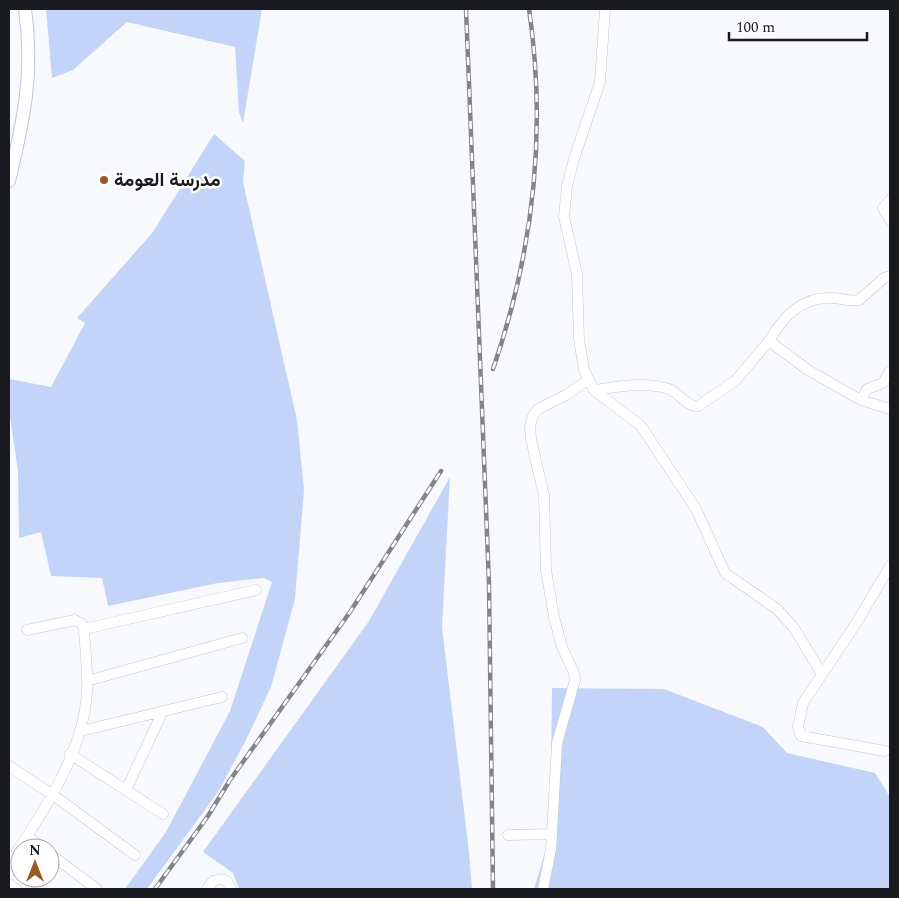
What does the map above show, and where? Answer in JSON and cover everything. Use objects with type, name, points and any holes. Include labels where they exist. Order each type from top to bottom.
[{"type":"main road","points":[[9,181],[19,142],[29,86],[30,65],[25,9]]},
{"type":"street","points":[[605,9],[600,82],[574,159],[567,186],[564,217],[577,274],[580,349],[588,380],[594,390],[641,426],[696,509],[725,573],[778,609],[794,628],[822,674]]},
{"type":"street","points":[[890,200],[883,208],[890,220]]},
{"type":"street","points":[[594,390],[638,386],[660,387],[672,390],[691,406],[698,406],[735,381],[795,307],[828,298],[859,300],[884,278],[890,276]]},
{"type":"street","points":[[769,341],[808,370],[861,400],[890,409]]},
{"type":"street","points":[[861,400],[867,389],[883,383],[890,371]]},
{"type":"street","points":[[543,889],[551,849],[557,742],[575,680],[574,673],[562,647],[554,617],[546,570],[544,496],[531,439],[530,426],[533,416],[538,409],[566,395],[588,380]]},
{"type":"street","points":[[885,751],[800,734],[798,726],[800,708],[857,622],[890,566]]},
{"type":"street","points":[[84,629],[256,590]]},
{"type":"street","points":[[9,864],[53,795],[80,731],[87,681],[84,629],[82,624],[75,620],[26,630]]},
{"type":"street","points":[[87,681],[242,638]]},
{"type":"street","points":[[80,731],[222,698]]},
{"type":"street","points":[[126,790],[163,711]]},
{"type":"street","points":[[70,754],[163,814]]},
{"type":"street","points":[[9,766],[53,795],[135,855]]},
{"type":"street","points":[[508,835],[552,834]]},
{"type":"street","points":[[60,861],[97,889]]},
{"type":"street","points":[[207,889],[213,881],[221,878],[227,881],[231,889]]},
{"type":"street","points":[[9,884],[16,889]]},
{"type":"shaded area","points":[[46,9],[262,9],[243,123],[239,112],[235,47],[127,22],[73,70],[52,78]]},
{"type":"shaded area","points":[[214,134],[245,161],[243,182],[297,420],[304,490],[295,599],[271,687],[245,742],[218,792],[147,889],[125,889],[166,832],[230,711],[272,582],[264,578],[218,583],[108,606],[102,578],[51,576],[41,532],[19,538],[18,471],[9,410],[9,379],[51,387],[85,323],[77,318],[153,232]]},
{"type":"shaded area","points":[[450,477],[442,627],[472,889],[239,889],[233,873],[203,852],[369,621]]},
{"type":"shaded area","points":[[552,688],[664,689],[763,727],[787,753],[875,773],[890,797],[890,889],[534,889],[550,836]]},
{"type":"railway","points":[[466,9],[489,584],[493,889]]},
{"type":"railway","points":[[493,369],[518,281],[533,191],[537,100],[529,9]]},
{"type":"railway","points":[[155,889],[350,612],[441,471]]},
{"type":"place","name":"مدرسة العومة","points":[[104,180]]}]
